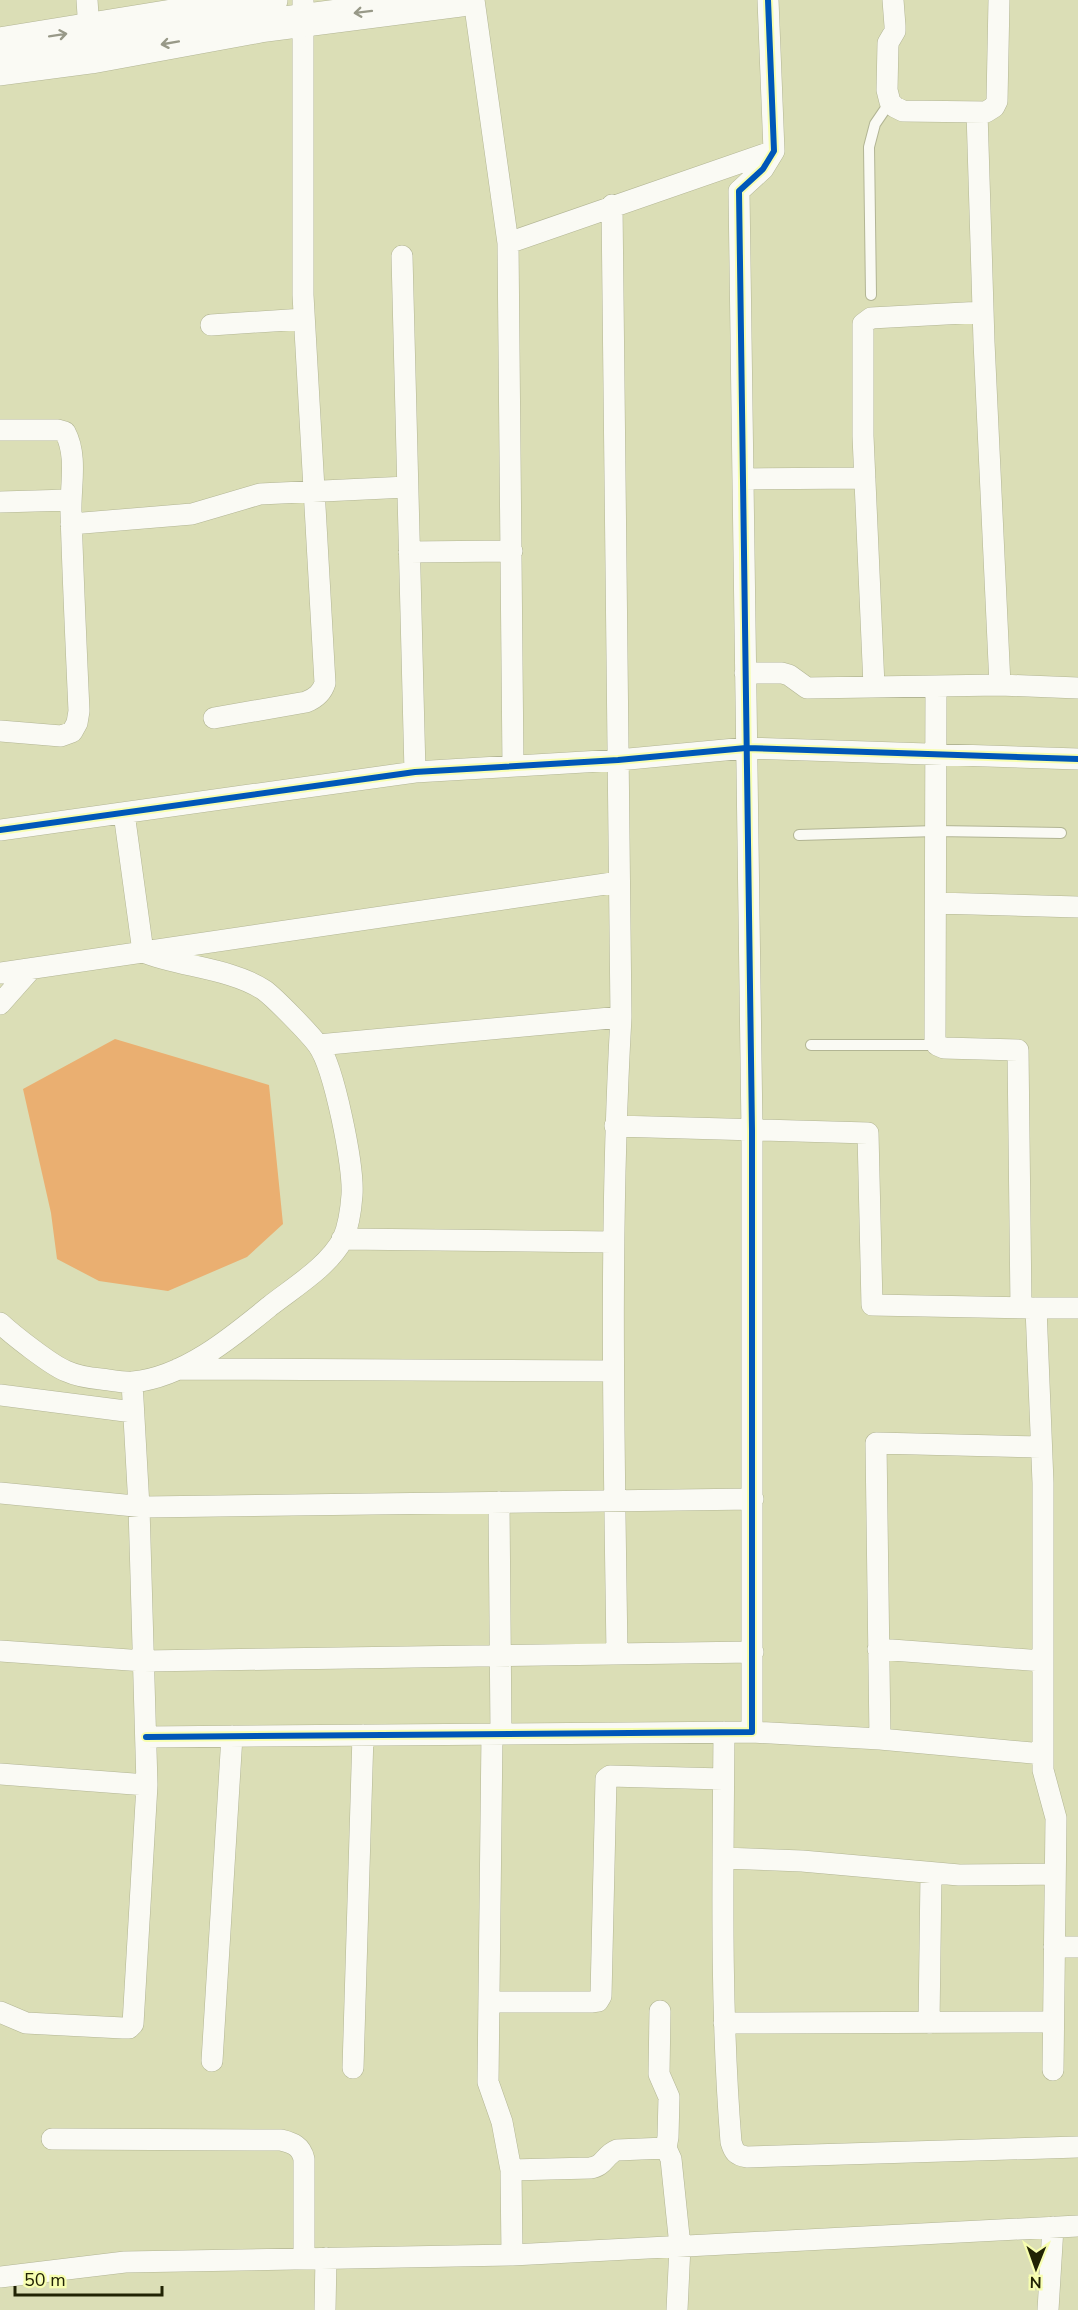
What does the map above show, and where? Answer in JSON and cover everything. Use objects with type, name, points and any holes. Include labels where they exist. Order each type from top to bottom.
[{"type":"main road","points":[[0,44],[88,15],[271,0]]},
{"type":"main road","points":[[0,69],[91,57],[303,10],[462,0]]},
{"type":"street","points":[[474,0],[508,243],[513,766]]},
{"type":"street","points":[[752,1732],[752,1131],[739,191],[764,169],[774,151],[768,0]]},
{"type":"street","points":[[893,0],[895,31],[888,43],[887,90],[890,102],[903,111],[977,112],[986,112],[994,107],[997,101],[999,0]]},
{"type":"street","points":[[214,718],[306,702],[315,698],[323,690],[325,683],[304,319],[303,10]]},
{"type":"street","points":[[977,112],[983,312],[1000,685]]},
{"type":"street","points":[[508,243],[612,205],[774,151]]},
{"type":"street","points":[[612,205],[621,1017],[612,1242],[617,1654]]},
{"type":"street","points":[[402,256],[415,772]]},
{"type":"street","points":[[874,686],[865,478],[863,324],[866,320],[983,312]]},
{"type":"street","points":[[211,325],[304,319]]},
{"type":"street","points":[[0,430],[65,432],[72,451],[70,500],[79,711],[77,723],[72,732],[61,736],[0,731]]},
{"type":"street","points":[[743,479],[865,478]]},
{"type":"street","points":[[71,524],[192,514],[260,494],[407,487]]},
{"type":"street","points":[[0,502],[70,500]]},
{"type":"street","points":[[409,552],[512,550]]},
{"type":"street","points":[[745,673],[789,675],[807,688],[1000,685],[1078,688]]},
{"type":"street","points":[[936,686],[935,1040],[937,1045],[944,1048],[1018,1050],[1029,1308],[1041,1447],[1043,1770],[1056,1818],[1053,2070]]},
{"type":"street","points":[[0,830],[415,772],[618,760],[746,748],[1078,759]]},
{"type":"street","points":[[124,813],[143,952]]},
{"type":"street","points":[[0,973],[619,882]]},
{"type":"street","points":[[936,903],[1078,908]]},
{"type":"street","points":[[0,1323],[64,1371],[82,1377],[132,1382],[178,1369],[223,1342],[327,1260],[342,1239],[349,1220],[352,1193],[351,1172],[335,1088],[328,1065],[318,1045],[266,992],[249,982],[165,961],[143,952]]},
{"type":"street","points":[[0,1004],[31,969]]},
{"type":"street","points":[[318,1045],[621,1017]]},
{"type":"street","points":[[615,1126],[868,1133],[872,1305],[1078,1308]]},
{"type":"street","points":[[342,1239],[612,1242]]},
{"type":"street","points":[[178,1369],[612,1371]]},
{"type":"street","points":[[0,2012],[26,2023],[123,2028],[129,2028],[133,2024],[147,1785],[139,1507],[132,1382]]},
{"type":"street","points":[[0,1395],[133,1412]]},
{"type":"street","points":[[880,1739],[876,1443],[1041,1447]]},
{"type":"street","points":[[0,1494],[139,1507],[753,1499]]},
{"type":"street","points":[[499,1502],[498,1656],[488,2082],[502,2122],[511,2170],[512,2255]]},
{"type":"street","points":[[878,1649],[1043,1661]]},
{"type":"street","points":[[0,1651],[144,1661],[753,1652]]},
{"type":"street","points":[[724,1732],[724,2023],[730,2142],[733,2150],[738,2155],[747,2157],[1078,2147]]},
{"type":"street","points":[[146,1737],[752,1732],[880,1739],[1043,1754]]},
{"type":"street","points":[[353,2068],[363,1735]]},
{"type":"street","points":[[212,2061],[232,1736]]},
{"type":"street","points":[[0,1774],[147,1785]]},
{"type":"street","points":[[489,2002],[591,2002],[598,2001],[601,1996],[606,1779],[610,1776],[723,1779]]},
{"type":"street","points":[[723,1858],[802,1861],[931,1874],[991,1876],[1055,1874]]},
{"type":"street","points":[[929,2023],[931,1874]]},
{"type":"street","points":[[1054,1947],[1078,1947]]},
{"type":"street","points":[[660,2011],[659,2074],[669,2097],[669,2137],[666,2148],[671,2159],[680,2246],[677,2310]]},
{"type":"street","points":[[724,2023],[1053,2022]]},
{"type":"street","points":[[52,2139],[281,2140],[293,2143],[302,2150],[304,2159],[304,2259]]},
{"type":"street","points":[[511,2170],[590,2168],[602,2165],[611,2152],[616,2150],[666,2148]]},
{"type":"street","points":[[0,2277],[125,2262],[512,2255],[1078,2226]]},
{"type":"street","points":[[1048,2310],[1053,2227]]},
{"type":"street","points":[[325,2310],[326,2258]]},
{"type":"lane","points":[[871,295],[869,147],[875,124],[890,102]]},
{"type":"lane","points":[[799,835],[936,831],[1061,833]]},
{"type":"lane","points":[[811,1045],[937,1045]]},
{"type":"shaded area","points":[[115,1039],[269,1085],[283,1224],[247,1257],[168,1291],[99,1281],[57,1259],[51,1213],[23,1089]]},
{"type":"cycle path","points":[[146,1737],[752,1732],[752,1131],[739,191],[763,169],[774,151],[768,0]]},
{"type":"cycle path","points":[[0,830],[415,772],[618,760],[746,748],[1078,759]]}]
